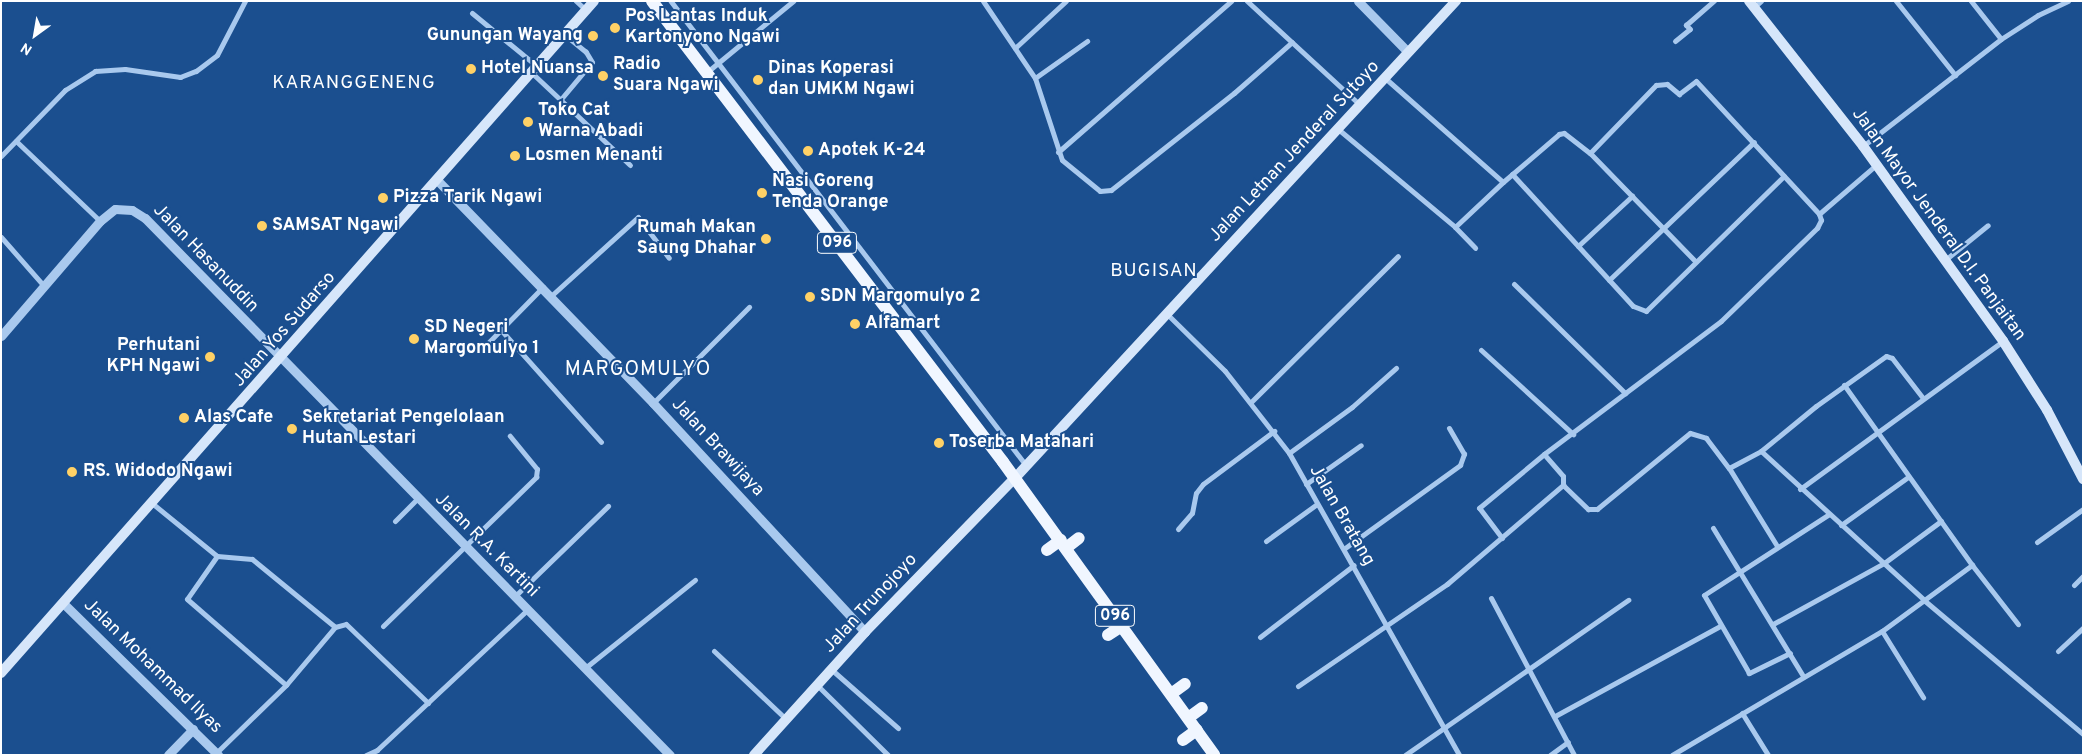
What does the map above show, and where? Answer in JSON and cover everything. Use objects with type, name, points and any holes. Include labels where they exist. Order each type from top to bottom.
[{"type":"main road","name":"096","points":[[645,1],[654,5],[1015,478],[1214,755]]},
{"type":"main road","name":"Jalan Letnan Jenderal Sutoyo","points":[[1015,478],[1452,3]]},
{"type":"main road","name":"Jalan Mayor Jenderal D.I. Panjaitan","points":[[1755,3],[1863,146],[2003,341],[2047,410],[2083,479]]},
{"type":"main road","name":"Jalan Yos Sudarso","points":[[1,673],[281,360],[593,5]]},
{"type":"main road","name":"Jalan Trunojoyo","points":[[754,755],[865,632],[1015,478]]},
{"type":"main road","points":[[1047,550],[1079,538]]},
{"type":"main road","points":[[1108,635],[1122,626]]},
{"type":"main road","points":[[1171,694],[1185,684]]},
{"type":"main road","points":[[1188,718],[1202,708]]},
{"type":"main road","points":[[1183,740],[1197,730]]},
{"type":"street","points":[[2,153],[65,90],[95,71],[125,69],[180,77],[196,71],[217,55],[245,1]]},
{"type":"street","points":[[576,1],[593,5]]},
{"type":"street","points":[[671,1],[1027,466]]},
{"type":"street","points":[[706,73],[793,1]]},
{"type":"street","points":[[1015,48],[1066,1]]},
{"type":"street","points":[[1058,152],[1231,1]]},
{"type":"street","points":[[1247,1],[1360,105]]},
{"type":"street","points":[[1358,1],[1408,52]]},
{"type":"street","points":[[1675,41],[1690,29],[1686,25],[1714,1]]},
{"type":"street","points":[[1896,1],[1955,75]]},
{"type":"street","points":[[1971,1],[2001,39]]},
{"type":"street","points":[[1863,146],[2001,39],[2038,15],[2068,1]]},
{"type":"street","points":[[986,2],[1035,78],[1058,152],[1069,168],[1100,191],[1111,190],[1234,93],[1292,42]]},
{"type":"street","points":[[472,13],[535,71],[561,99],[630,165]]},
{"type":"street","points":[[561,99],[592,62],[586,52],[566,36]]},
{"type":"street","points":[[1035,78],[1087,41]]},
{"type":"street","points":[[1385,78],[1503,182]]},
{"type":"street","points":[[1502,538],[1479,508],[1544,454],[1721,321],[1817,228],[1821,220],[1818,214],[1754,142],[1699,83],[1693,82],[1679,94],[1662,82],[1590,153]]},
{"type":"street","points":[[1338,129],[1455,227],[1475,248]]},
{"type":"street","points":[[1455,227],[1503,182],[1559,134],[1569,135],[1590,153],[1696,261]]},
{"type":"street","points":[[16,141],[100,221]]},
{"type":"street","points":[[1609,280],[1754,142]]},
{"type":"street","points":[[1818,214],[1876,165]]},
{"type":"street","points":[[1512,174],[1633,306],[1646,311],[1784,176]]},
{"type":"street","name":"Jalan Brawijaya","points":[[438,181],[552,295],[865,632]]},
{"type":"street","points":[[1578,246],[1632,196]]},
{"type":"street","name":"Jalan Hasanuddin","points":[[1,336],[100,221],[115,209],[132,210],[145,218],[281,360]]},
{"type":"street","points":[[552,295],[638,217],[669,258]]},
{"type":"street","points":[[1945,260],[1988,225]]},
{"type":"street","points":[[1,237],[44,286]]},
{"type":"street","points":[[1250,402],[1398,256]]},
{"type":"street","points":[[1514,284],[1625,393]]},
{"type":"street","points":[[480,351],[544,287]]},
{"type":"street","points":[[653,402],[749,307]]},
{"type":"street","name":"Jalan Bratang","points":[[1167,314],[1225,371],[1274,431],[1345,548],[1442,729],[1459,755]]},
{"type":"street","points":[[501,330],[601,442]]},
{"type":"street","points":[[1800,489],[1922,397],[2003,341]]},
{"type":"street","points":[[1481,350],[1573,434]]},
{"type":"street","points":[[1729,468],[1761,451],[1844,385],[1888,356],[1922,397]]},
{"type":"street","name":"Jalan R.A. Kartini","points":[[281,360],[670,755]]},
{"type":"street","points":[[1289,454],[1352,407],[1396,368]]},
{"type":"street","points":[[1844,385],[1972,565],[2018,624]]},
{"type":"street","points":[[1345,548],[1460,465],[1464,454],[1449,428]]},
{"type":"street","points":[[1178,529],[1192,513],[1196,493],[1203,484],[1274,431]]},
{"type":"street","points":[[1544,454],[1563,476],[1563,485],[1588,509],[1597,509],[1690,433],[1706,438],[1729,468],[1777,546]]},
{"type":"street","points":[[382,626],[536,477],[537,468],[510,436]]},
{"type":"street","points":[[1306,484],[1360,445]]},
{"type":"street","points":[[1761,451],[1800,489],[1925,601],[2083,734]]},
{"type":"street","points":[[1841,524],[1908,477]]},
{"type":"street","points":[[1298,686],[1447,584],[1563,485]]},
{"type":"street","points":[[395,521],[417,499]]},
{"type":"street","points":[[152,504],[217,556],[252,559],[335,627]]},
{"type":"street","points":[[1266,541],[1317,504]]},
{"type":"street","points":[[514,597],[608,506]]},
{"type":"street","points":[[2038,542],[2083,509]]},
{"type":"street","points":[[1790,653],[1751,674],[1720,626],[1704,595],[1829,514]]},
{"type":"street","points":[[1773,624],[1884,563],[1940,521]]},
{"type":"street","points":[[1713,528],[1803,676]]},
{"type":"street","points":[[217,556],[187,599],[286,685]]},
{"type":"street","points":[[1260,637],[1354,565]]},
{"type":"street","points":[[1672,755],[1882,630],[1925,601],[1972,565]]},
{"type":"street","points":[[2074,585],[2083,576]]},
{"type":"street","points":[[584,669],[695,580]]},
{"type":"street","points":[[1491,598],[1574,755]]},
{"type":"street","points":[[1405,755],[1628,600]]},
{"type":"street","name":"Jalan Mohammad Ilyas","points":[[64,604],[217,754]]},
{"type":"street","points":[[366,755],[378,750],[527,610]]},
{"type":"street","points":[[217,754],[286,685],[335,627],[346,624],[428,703]]},
{"type":"street","points":[[1555,716],[1720,626]]},
{"type":"street","points":[[2058,651],[2083,628]]},
{"type":"street","points":[[1882,630],[1923,697]]},
{"type":"street","points":[[714,651],[786,720]]},
{"type":"street","points":[[832,670],[898,728]]},
{"type":"street","points":[[818,686],[888,755]]},
{"type":"street","points":[[1742,712],[1768,755]]},
{"type":"street","points":[[168,755],[193,729]]},
{"type":"street","points":[[1550,755],[1568,742]]},
{"type":"place","name":"Pos Lantas Induk Kartonyono Ngawi","points":[[615,28]]},
{"type":"place","name":"Gunungan Wayang","points":[[593,36]]},
{"type":"place","name":"Hotel Nuansa","points":[[471,69]]},
{"type":"place","name":"Radio Suara Ngawi","points":[[603,76]]},
{"type":"place","name":"Dinas Koperasi dan UMKM Ngawi","points":[[758,80]]},
{"type":"place","name":"Toko Cat Warna Abadi","points":[[528,122]]},
{"type":"place","name":"Apotek K-24","points":[[808,151]]},
{"type":"place","name":"Losmen Menanti","points":[[515,156]]},
{"type":"place","name":"Nasi Goreng Tenda Orange","points":[[762,193]]},
{"type":"place","name":"Pizza Tarik Ngawi","points":[[383,198]]},
{"type":"place","name":"SAMSAT Ngawi","points":[[262,226]]},
{"type":"place","name":"Rumah Makan Saung Dhahar","points":[[766,239]]},
{"type":"place","name":"SDN Margomulyo 2","points":[[810,297]]},
{"type":"place","name":"Alfamart","points":[[855,324]]},
{"type":"place","name":"SD Negeri Margomulyo 1","points":[[414,339]]},
{"type":"place","name":"Perhutani KPH Ngawi","points":[[210,357]]},
{"type":"place","name":"Alas Cafe","points":[[184,418]]},
{"type":"place","name":"Sekretariat Pengelolaan Hutan Lestari","points":[[292,429]]},
{"type":"place","name":"Toserba Matahari","points":[[939,443]]},
{"type":"place","name":"RS. Widodo Ngawi","points":[[72,472]]},
{"type":"district","name":"KARANGGENENG","points":[[354,84]]},
{"type":"district","name":"BUGISAN","points":[[1154,272]]},
{"type":"district","name":"MARGOMULYO","points":[[638,370]]}]
